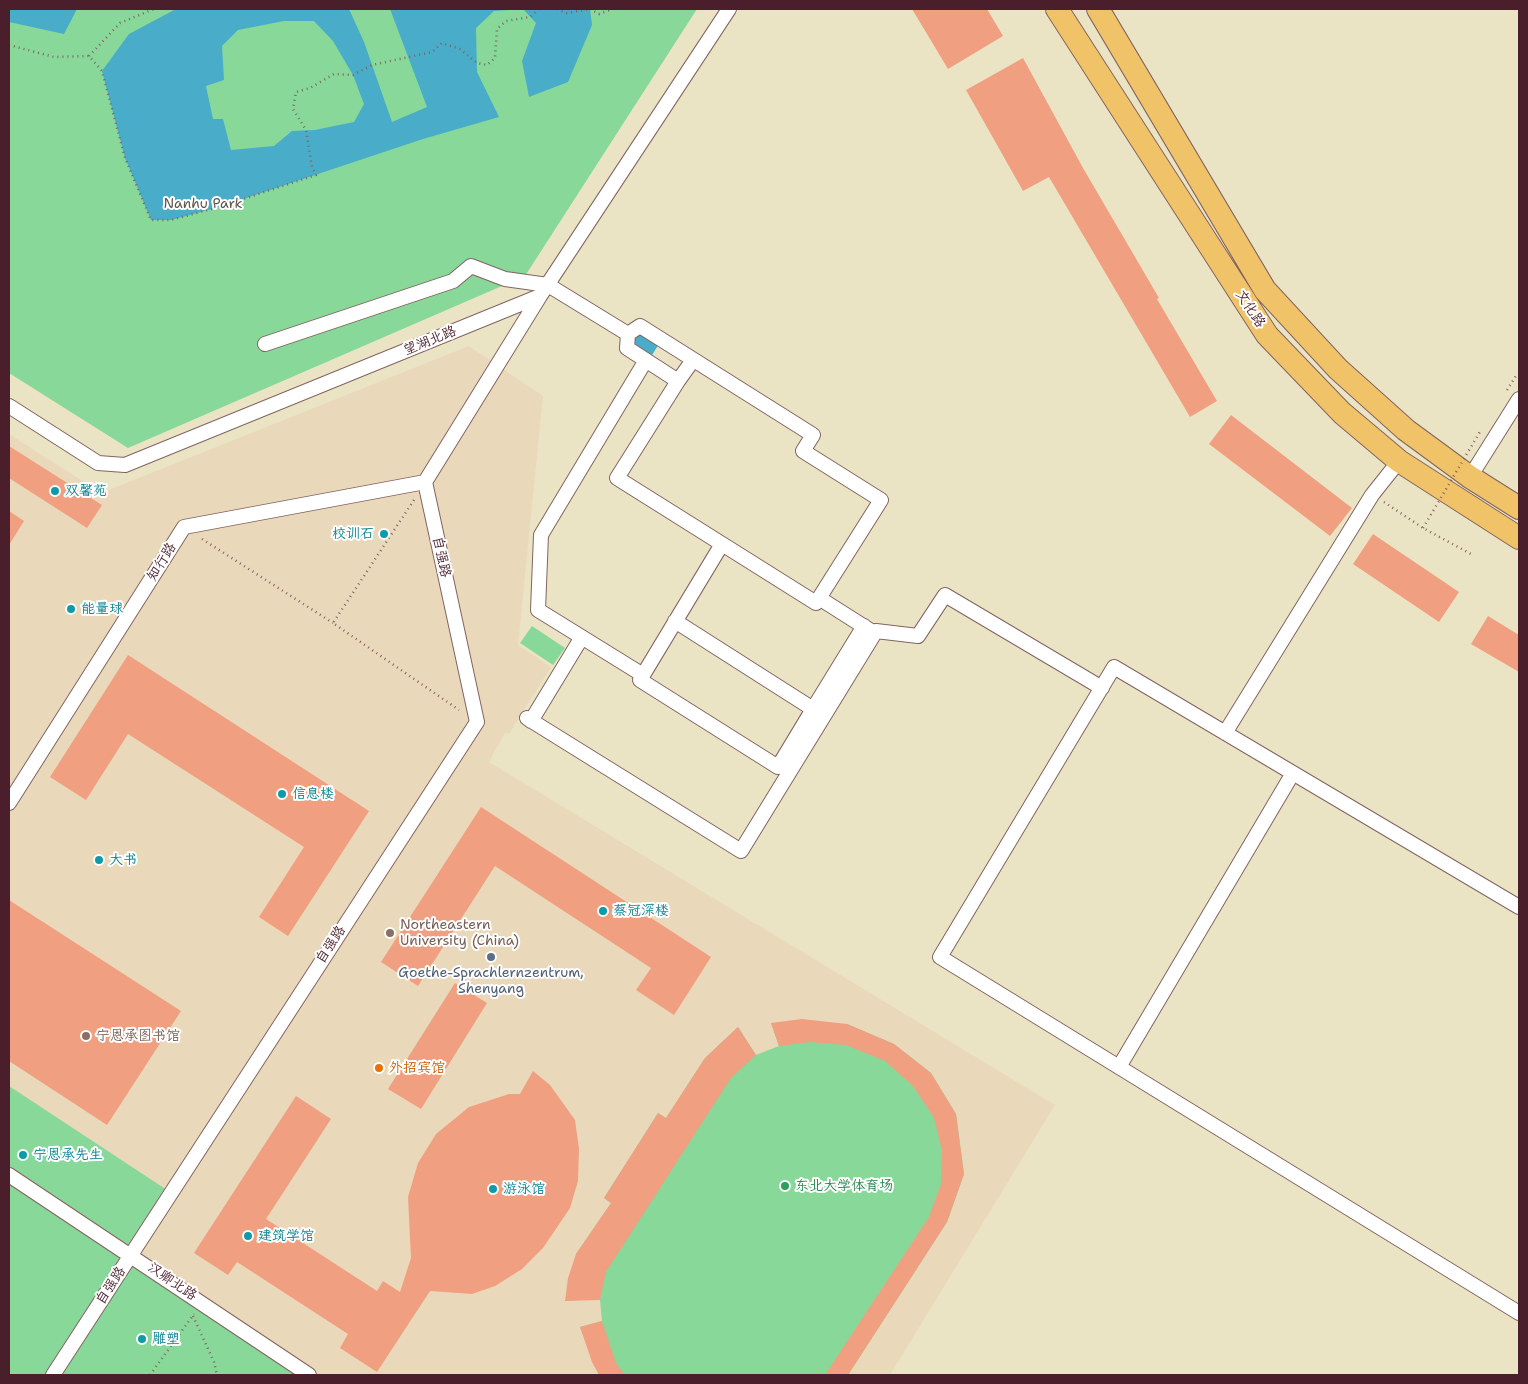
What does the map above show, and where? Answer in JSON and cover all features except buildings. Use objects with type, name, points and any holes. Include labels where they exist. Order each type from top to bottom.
[{"type":"main road","name":"文化路","points":[[1057,9],[1267,335],[1342,413],[1398,460],[1519,538]]},
{"type":"main road","name":"文化路","points":[[1098,9],[1265,290],[1338,369],[1406,430],[1470,477],[1519,508]]},
{"type":"street","points":[[425,482],[544,290],[729,9]]},
{"type":"street","points":[[265,344],[453,281],[471,266],[504,279],[544,290],[628,334]]},
{"type":"street","name":"望湖北路","points":[[9,406],[98,463],[124,464],[544,290]]},
{"type":"street","points":[[628,334],[640,326],[813,436],[803,451],[881,500],[816,603],[617,478],[693,360]]},
{"type":"street","points":[[628,334],[627,348],[678,381]]},
{"type":"street","points":[[642,674],[538,610],[541,535],[646,360]]},
{"type":"street","points":[[1470,477],[1519,399]]},
{"type":"street","points":[[1225,733],[1372,495],[1398,460]]},
{"type":"street","name":"知行路","points":[[9,803],[184,527],[425,482]]},
{"type":"street","name":"自强路","points":[[53,1375],[477,722],[425,482]]},
{"type":"street","points":[[722,544],[640,680],[778,767],[813,708],[869,630]]},
{"type":"street","points":[[819,598],[869,630],[918,636],[945,595],[1102,688]]},
{"type":"street","points":[[675,620],[813,708]]},
{"type":"street","points":[[582,637],[529,719],[741,851],[869,630]]},
{"type":"street","points":[[1519,907],[1114,667],[940,957],[1519,1313]]},
{"type":"street","points":[[1118,1067],[1293,773]]},
{"type":"street","name":"汉卿北路","points":[[9,1175],[310,1375]]},
{"type":"path","points":[[9,45],[54,57],[89,56],[120,23],[154,9]]},
{"type":"path","points":[[89,56],[102,71],[125,158],[151,220],[171,220],[220,207],[316,175],[312,167],[306,130],[293,109],[296,92],[310,88],[334,74],[353,75],[372,66],[432,52],[442,43],[460,49],[477,63],[487,65],[495,58],[497,29],[506,21],[530,16],[539,9]]},
{"type":"path","points":[[557,9],[567,13],[590,9],[599,14],[613,9]]},
{"type":"path","points":[[1423,528],[1481,430]]},
{"type":"path","points":[[333,623],[425,482]]},
{"type":"path","points":[[1372,495],[1423,528],[1471,554]]},
{"type":"path","points":[[184,527],[333,623],[477,722]]},
{"type":"path","points":[[150,1375],[202,1303]]},
{"type":"path","points":[[193,1316],[217,1375]]},
{"type":"shaded area","name":"Northeastern University (China)","points":[[469,346],[543,396],[518,645],[551,667],[509,734],[505,733],[489,762],[1055,1105],[890,1375],[9,1375],[9,434],[101,493]]},
{"type":"green space","name":"Nanhu Park","points":[[9,9],[697,9],[525,276],[128,448],[9,373]]},
{"type":"green space","points":[[532,626],[565,648],[553,665],[520,643]]},
{"type":"green space","name":"东北大学体育场","points":[[771,1023],[847,1024],[894,1044],[931,1073],[956,1114],[964,1174],[947,1222],[848,1375],[599,1375],[580,1327],[602,1321],[600,1300],[576,1254],[611,1203],[604,1198],[658,1113],[666,1118],[705,1058],[738,1027],[756,1055],[779,1046]]},
{"type":"green space","points":[[9,1086],[170,1192],[132,1254],[309,1375],[9,1375]]},
{"type":"water","points":[[9,9],[77,9],[64,34],[9,22]]},
{"type":"water","points":[[176,9],[349,9],[364,42],[392,122],[427,107],[390,9],[523,9],[494,11],[476,28],[477,72],[499,117],[423,139],[219,207],[171,220],[151,220],[125,158],[102,71],[129,34]],"holes":[[[284,21],[314,21],[333,41],[353,75],[364,104],[354,122],[315,130],[292,131],[274,146],[231,150],[223,119],[213,119],[206,86],[224,80],[222,46],[238,30]]]},
{"type":"water","points":[[523,9],[590,9],[592,25],[568,82],[529,97],[522,61],[536,23]]},
{"type":"water","points":[[638,332],[659,344],[652,355],[647,356],[633,348],[632,342]]},
{"type":"place","name":"双馨苑","points":[[55,491]]},
{"type":"place","name":"校训石","points":[[384,534]]},
{"type":"place","name":"能量球","points":[[71,609]]},
{"type":"place","name":"信息楼","points":[[282,794]]},
{"type":"place","name":"大书","points":[[99,860]]},
{"type":"place","name":"蔡冠深楼","points":[[603,911]]},
{"type":"place","name":"Northeastern University (China)","points":[[390,933]]},
{"type":"place","name":"Goethe-Sprachlernzentrum, Shenyang","points":[[491,957]]},
{"type":"place","name":"宁恩承图书馆","points":[[86,1036]]},
{"type":"place","name":"外招宾馆","points":[[379,1068]]},
{"type":"place","name":"宁恩承先生","points":[[23,1155]]},
{"type":"place","name":"东北大学体育场","points":[[785,1186]]},
{"type":"place","name":"游泳馆","points":[[493,1189]]},
{"type":"place","name":"建筑学馆","points":[[248,1236]]},
{"type":"place","name":"雕塑","points":[[142,1339]]}]
